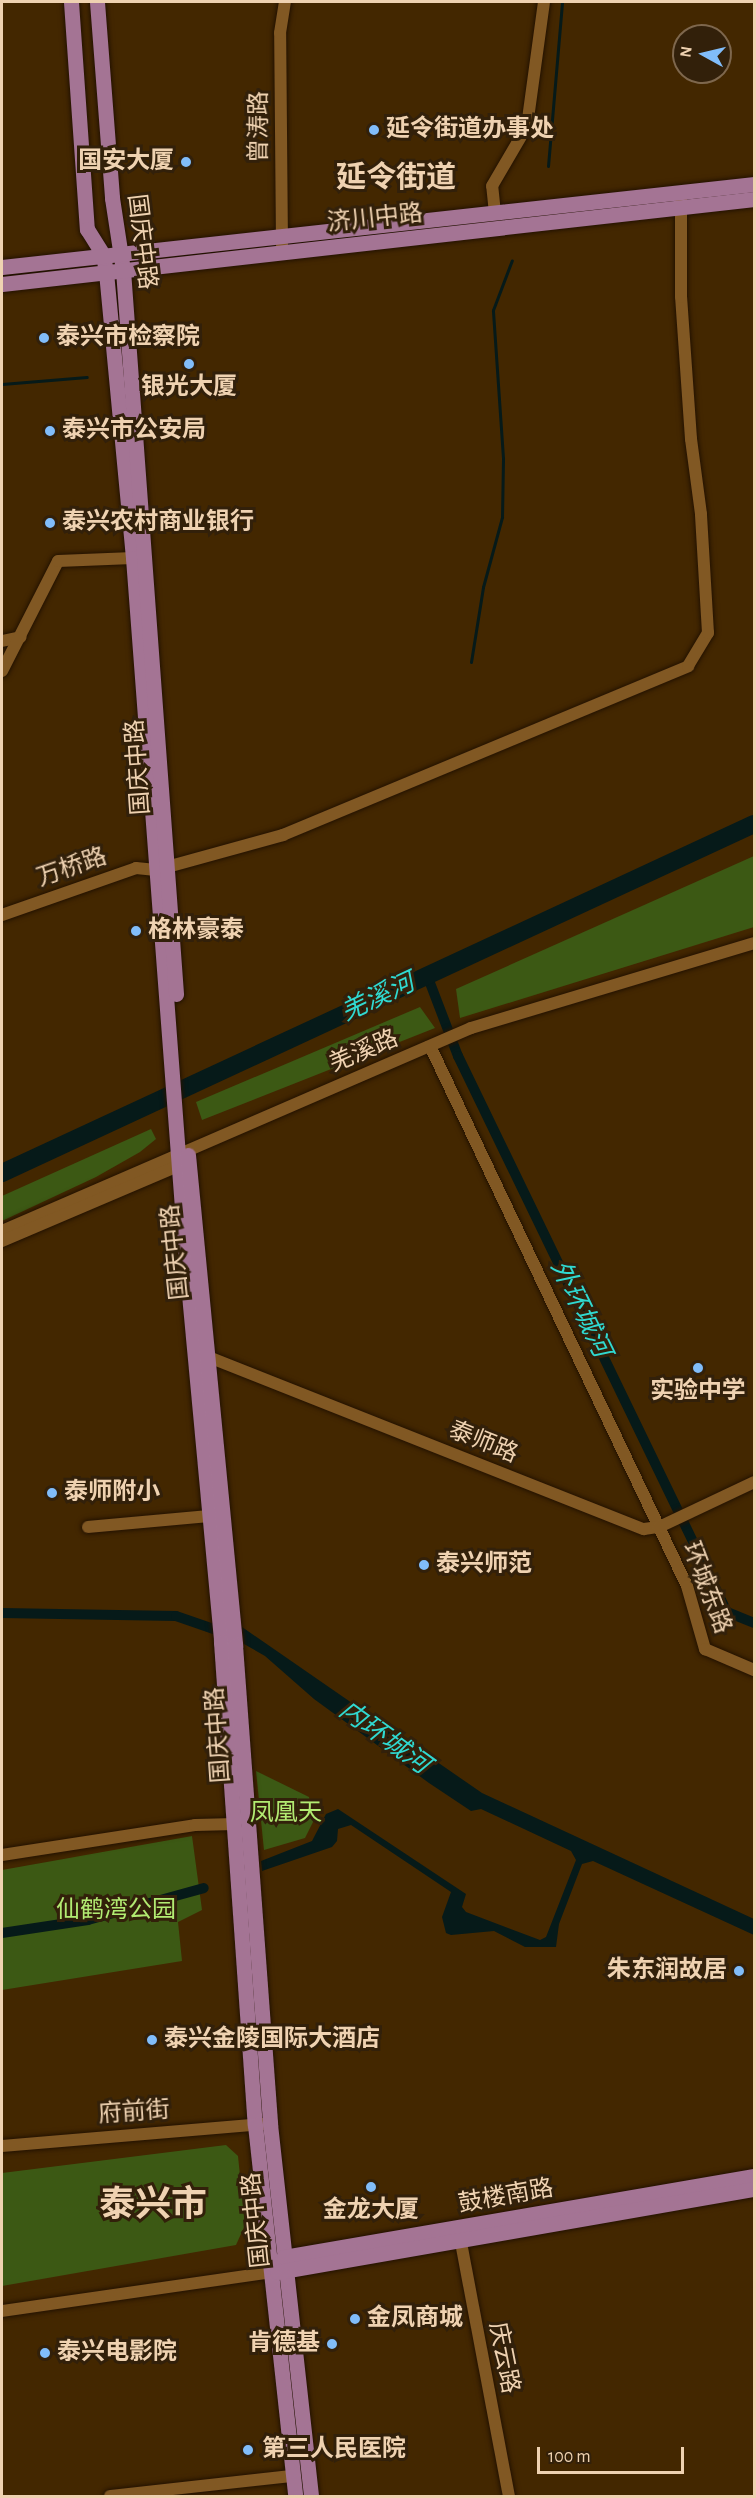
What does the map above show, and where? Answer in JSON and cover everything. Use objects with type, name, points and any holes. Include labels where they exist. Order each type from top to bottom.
[{"type":"main road","points":[[71,2],[87,229],[103,255]]},
{"type":"main road","name":"国庆中路","points":[[97,2],[112,198],[123,270],[194,1351],[218,1614],[228,1644],[262,2124],[284,2257]]},
{"type":"main road","name":"济川中路","points":[[2,267],[121,253],[282,245],[681,200],[754,184]]},
{"type":"main road","name":"济川中路","points":[[2,284],[123,270],[495,213],[681,200],[754,200]]},
{"type":"main road","name":"国庆中路","points":[[103,255],[163,867]]},
{"type":"main road","name":"国庆中路","points":[[183,1158],[210,1358],[233,1619],[228,1644],[234,1824],[262,2124],[278,2272],[311,2496]]},
{"type":"main road","name":"鼓楼南路","points":[[278,2272],[754,2176]]},
{"type":"main road","name":"鼓楼南路","points":[[284,2257],[459,2235],[754,2189]]},
{"type":"main road","points":[[278,2272],[284,2257]]},
{"type":"main road","name":"国庆中路","points":[[278,2272],[295,2496]]},
{"type":"street","name":"曾涛路","points":[[282,245],[280,33],[285,2]]},
{"type":"street","points":[[495,213],[492,186],[527,126],[544,2]]},
{"type":"street","name":"万桥路","points":[[2,915],[136,868],[163,867],[283,835],[688,666],[700,652],[708,633],[701,514],[691,439],[681,309],[681,200]]},
{"type":"street","points":[[2,670],[21,637],[58,561],[133,558]]},
{"type":"street","points":[[2,641],[21,637]]},
{"type":"street","name":"羌溪路","points":[[2,1241],[471,1028],[754,943]]},
{"type":"street","points":[[430,1046],[665,1525],[754,1482]]},
{"type":"street","name":"羌溪路","points":[[2,1231],[183,1158]]},
{"type":"street","name":"泰师路","points":[[194,1351],[644,1529],[665,1525]]},
{"type":"street","points":[[88,1527],[209,1516]]},
{"type":"street","name":"环城东路","points":[[665,1525],[687,1586],[705,1649],[754,1670]]},
{"type":"street","points":[[2,1855],[195,1825],[234,1824]]},
{"type":"street","name":"府前街","points":[[2,2146],[262,2124]]},
{"type":"street","name":"庆云路","points":[[459,2235],[509,2496]]},
{"type":"street","name":"鼓楼南路","points":[[2,2311],[278,2272]]},
{"type":"street","points":[[110,2496],[292,2476]]},
{"type":"green space","points":[[754,856],[754,927],[460,1018],[456,989]]},
{"type":"green space","points":[[420,1007],[435,1028],[202,1120],[196,1102]]},
{"type":"green space","points":[[151,1129],[156,1139],[140,1152],[96,1177],[2,1221],[2,1196]]},
{"type":"green space","name":"凤凰天","points":[[256,1771],[309,1797],[313,1822],[305,1838],[264,1850]]},
{"type":"green space","name":"仙鹤湾公园","points":[[192,1836],[202,1910],[178,1922],[182,1961],[2,1990],[2,1870]]},
{"type":"green space","points":[[226,2145],[238,2156],[245,2225],[236,2245],[2,2286],[2,2173]]},
{"type":"water","points":[[242,1627],[482,1793],[754,1919],[754,1935],[593,1861],[582,1864],[559,1924],[556,1947],[525,1947],[494,1931],[451,1935],[446,1933],[442,1917],[451,1892],[351,1825],[338,1829],[337,1841],[332,1847],[262,1871],[261,1861],[312,1841],[326,1814],[338,1809],[466,1894],[462,1907],[466,1912],[540,1940],[546,1937],[576,1860],[571,1851],[481,1809],[471,1811],[429,1783],[314,1699],[265,1656],[244,1644]]},
{"type":"waterway","points":[[548,166],[562,2]]},
{"type":"waterway","points":[[471,662],[483,587],[502,517],[503,458],[493,310],[512,260]]},
{"type":"waterway","points":[[2,384],[87,377]]},
{"type":"waterway","name":"羌溪河","points":[[2,1173],[754,824]]},
{"type":"waterway","name":"外环城河","points":[[427,975],[458,1056],[727,1612],[754,1623]]},
{"type":"waterway","name":"内环城河","points":[[2,1613],[176,1616],[225,1633]]},
{"type":"waterway","points":[[2,1933],[88,1920],[204,1888]]},
{"type":"place","name":"延令街道办事处","points":[[374,130]]},
{"type":"place","name":"国安大厦","points":[[186,162]]},
{"type":"place","name":"泰兴市检察院","points":[[44,338]]},
{"type":"place","name":"银光大厦","points":[[189,364]]},
{"type":"place","name":"泰兴市公安局","points":[[50,431]]},
{"type":"place","name":"泰兴农村商业银行","points":[[50,523]]},
{"type":"place","name":"格林豪泰","points":[[136,931]]},
{"type":"place","name":"实验中学","points":[[698,1368]]},
{"type":"place","name":"泰师附小","points":[[52,1493]]},
{"type":"place","name":"泰兴师范","points":[[424,1565]]},
{"type":"place","name":"朱东润故居","points":[[739,1971]]},
{"type":"place","name":"泰兴金陵国际大酒店","points":[[152,2040]]},
{"type":"place","name":"金龙大厦","points":[[371,2187]]},
{"type":"place","name":"金凤商城","points":[[355,2319]]},
{"type":"place","name":"肯德基","points":[[332,2344]]},
{"type":"place","name":"泰兴电影院","points":[[45,2353]]},
{"type":"place","name":"第三人民医院","points":[[248,2450]]},
{"type":"district","name":"延令街道","points":[[396,178]]},
{"type":"district","name":"泰兴市","points":[[153,2206]]}]
